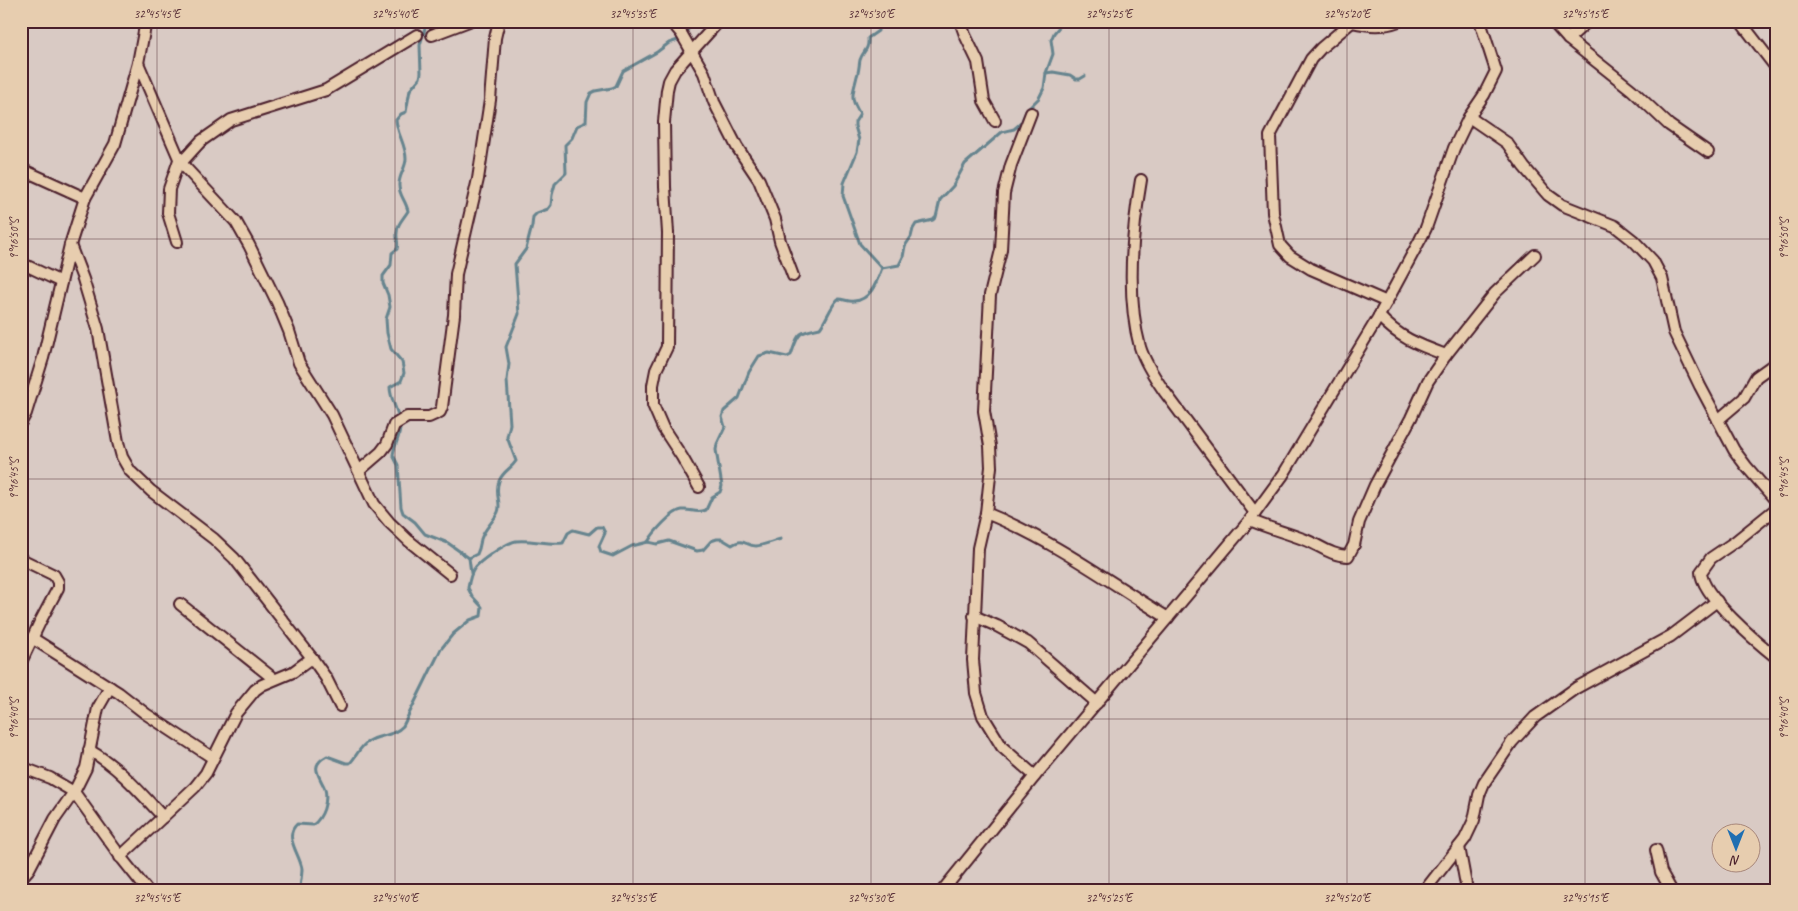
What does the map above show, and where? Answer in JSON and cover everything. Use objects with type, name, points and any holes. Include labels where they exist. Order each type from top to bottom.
[{"type":"street","points":[[23,413],[43,358],[70,245],[85,198],[114,144],[138,63],[146,21]]},
{"type":"street","points":[[432,35],[469,21]]},
{"type":"street","points":[[359,471],[381,452],[387,444],[394,426],[407,417],[429,417],[440,412],[442,407],[454,315],[456,274],[478,179],[490,100],[495,38],[499,21]]},
{"type":"street","points":[[671,21],[681,33],[704,73],[714,102],[737,147],[759,180],[775,219],[780,241],[793,276]]},
{"type":"street","points":[[698,487],[682,457],[663,428],[653,405],[653,385],[656,370],[667,347],[668,242],[664,140],[669,81],[675,70],[719,21]]},
{"type":"street","points":[[960,21],[978,62],[984,101],[995,121]]},
{"type":"street","points":[[1387,302],[1311,269],[1290,256],[1280,245],[1273,213],[1270,136],[1311,59],[1321,48],[1353,22],[1377,26],[1389,25],[1399,21]]},
{"type":"street","points":[[943,890],[1035,776],[1252,516],[1283,475],[1387,302],[1426,228],[1454,148],[1469,117],[1484,95],[1496,71],[1480,21]]},
{"type":"street","points":[[1552,21],[1568,40],[1632,90],[1669,125],[1708,152]]},
{"type":"street","points":[[1568,40],[1588,21]]},
{"type":"street","points":[[1740,21],[1777,69]]},
{"type":"street","points":[[177,242],[169,220],[169,189],[180,161],[201,141],[231,120],[326,90],[417,35]]},
{"type":"street","points":[[138,63],[180,161],[236,222],[277,302],[299,363],[332,415],[374,504],[389,522],[450,574]]},
{"type":"street","points":[[1031,113],[1011,165],[1004,193],[1001,250],[990,295],[984,412],[990,446],[991,467],[986,513],[978,548],[973,660],[976,693],[983,716],[1002,747],[1035,776]]},
{"type":"street","points":[[1469,117],[1507,143],[1524,167],[1548,195],[1562,205],[1615,226],[1634,241],[1653,261],[1662,278],[1674,332],[1700,386],[1734,450],[1777,502]]},
{"type":"street","points":[[21,169],[85,198]]},
{"type":"street","points":[[1142,180],[1133,240],[1132,279],[1136,324],[1141,349],[1151,373],[1252,516],[1265,527],[1304,539],[1334,553],[1348,556],[1354,545],[1359,522],[1375,485],[1411,418],[1428,381],[1446,354],[1495,293],[1535,255]]},
{"type":"street","points":[[70,245],[83,279],[98,329],[118,442],[130,471],[151,491],[214,539],[234,558],[312,658],[326,678],[340,706]]},
{"type":"street","points":[[21,263],[61,282]]},
{"type":"street","points":[[1379,316],[1387,325],[1414,344],[1446,354]]},
{"type":"street","points":[[1718,420],[1744,398],[1756,377],[1777,362]]},
{"type":"street","points":[[1777,508],[1736,541],[1711,558],[1701,572],[1701,579],[1704,585],[1717,601],[1748,634],[1777,658]]},
{"type":"street","points":[[986,513],[1048,541],[1168,618]]},
{"type":"street","points":[[21,559],[54,575],[58,582],[55,596],[21,662]]},
{"type":"street","points":[[1425,890],[1466,839],[1484,783],[1512,742],[1535,716],[1576,688],[1671,636],[1717,601]]},
{"type":"street","points":[[180,604],[274,680]]},
{"type":"street","points":[[974,616],[1028,643],[1097,703]]},
{"type":"street","points":[[32,638],[110,687],[146,714],[213,758]]},
{"type":"street","points":[[120,857],[195,787],[206,773],[236,713],[255,690],[262,685],[293,672],[312,658]]},
{"type":"street","points":[[21,878],[29,869],[54,819],[74,792],[86,768],[98,708],[110,687]]},
{"type":"street","points":[[89,750],[105,759],[127,778],[163,817]]},
{"type":"street","points":[[21,767],[50,778],[74,792],[120,857],[147,890]]},
{"type":"street","points":[[1459,847],[1467,890]]},
{"type":"street","points":[[1656,850],[1661,872],[1671,890]]},
{"type":"waterway","points":[[427,21],[420,45],[420,78],[410,90],[406,112],[401,114],[396,120],[405,149],[406,159],[399,182],[399,189],[408,211],[398,227],[397,249],[392,253],[391,265],[383,276],[383,283],[390,307],[386,319],[387,333],[391,349],[402,362],[404,373],[401,381],[390,387],[400,425],[393,455],[398,465],[403,513],[415,522],[425,534],[448,543],[469,558],[471,573]]},
{"type":"waterway","points":[[469,558],[477,554],[482,535],[498,512],[497,490],[499,481],[516,461],[507,437],[510,424],[507,380],[509,364],[506,347],[519,314],[515,264],[526,249],[533,217],[537,213],[548,209],[551,205],[555,184],[566,173],[565,145],[572,138],[577,126],[586,122],[587,102],[591,93],[616,86],[623,71],[669,43],[678,40],[696,21]]},
{"type":"waterway","points":[[878,21],[878,31],[868,38],[867,48],[860,60],[853,91],[854,103],[860,114],[855,122],[859,140],[857,152],[844,183],[843,196],[860,244],[882,268]]},
{"type":"waterway","points":[[882,268],[899,265],[905,246],[916,224],[933,220],[936,217],[940,200],[953,186],[965,164],[1002,132],[1014,129],[1021,123],[1026,111],[1039,98],[1044,88],[1046,73],[1053,54],[1051,40],[1064,21]]},
{"type":"waterway","points":[[1046,73],[1053,72],[1070,75],[1076,79],[1085,76]]},
{"type":"waterway","points":[[648,542],[658,528],[673,514],[682,510],[699,512],[706,510],[712,497],[720,492],[722,486],[716,450],[725,427],[722,417],[724,411],[739,398],[749,372],[759,356],[769,353],[787,357],[791,355],[797,338],[806,331],[820,328],[838,299],[854,301],[860,300],[869,294],[882,268]]},
{"type":"waterway","points":[[300,890],[302,869],[292,840],[292,834],[297,824],[313,825],[320,818],[324,809],[326,794],[318,775],[318,764],[327,756],[350,763],[369,741],[391,734],[403,726],[441,649],[453,634],[470,620],[481,616],[482,607],[472,596],[468,588],[474,569],[487,557],[516,541],[563,543],[568,533],[573,530],[589,534],[597,527],[602,527],[605,533],[599,546],[601,552],[613,556],[632,546],[648,542],[657,544],[669,541],[697,551],[703,550],[711,541],[717,539],[722,539],[732,545],[742,542],[752,546],[763,545],[781,539]]}]
